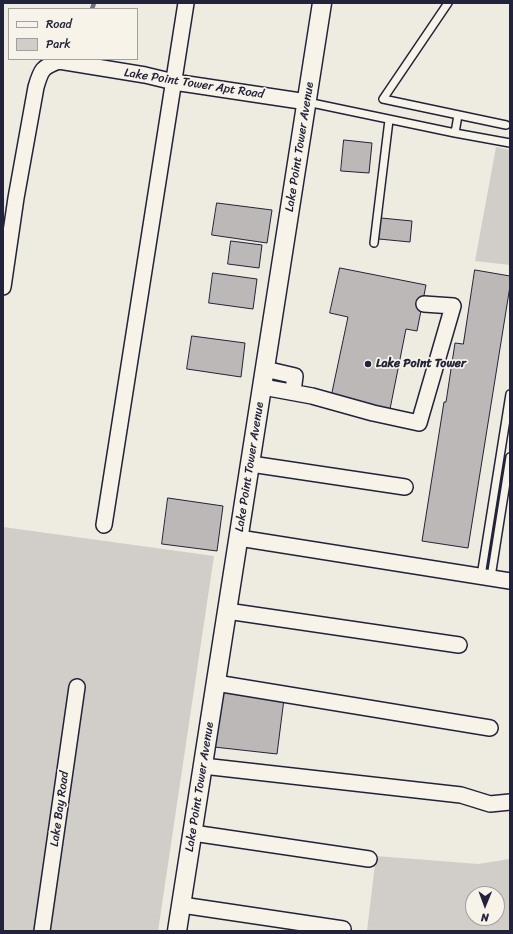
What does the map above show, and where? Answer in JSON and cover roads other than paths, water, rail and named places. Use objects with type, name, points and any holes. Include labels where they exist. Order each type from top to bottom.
[{"type":"street","points":[[104,525],[186,3]]},
{"type":"street","name":"Lake Point Tower Avenue","points":[[177,931],[322,3]]},
{"type":"street","name":"Lake Point Tower Apt Road","points":[[4,278],[9,197],[36,87],[40,74],[47,66],[59,61],[145,75],[174,82],[307,102]]},
{"type":"street","points":[[263,387],[312,396],[373,413],[419,423],[453,306],[424,304]]},
{"type":"street","points":[[265,369],[295,376],[293,392]]},
{"type":"street","points":[[251,464],[405,487]]},
{"type":"street","points":[[239,538],[510,581]]},
{"type":"street","points":[[227,611],[459,645]]},
{"type":"street","points":[[216,683],[490,728]]},
{"type":"street","name":"Lake Bay Road","points":[[42,931],[77,687]]},
{"type":"street","points":[[203,766],[461,795],[490,804],[510,802]]},
{"type":"street","points":[[192,833],[369,859]]},
{"type":"street","points":[[182,905],[343,929]]},
{"type":"lane","points":[[448,3],[383,99],[506,125]]},
{"type":"lane","points":[[307,102],[389,120],[510,143]]},
{"type":"lane","points":[[455,133],[458,115]]},
{"type":"lane","points":[[374,243],[389,120]]},
{"type":"lane","points":[[486,577],[510,394]]},
{"type":"lane","points":[[486,577],[510,457]]},
{"type":"waterway","points":[[92,8],[94,3]]},
{"type":"place","name":"Lake Point Tower","points":[[368,364]]}]
